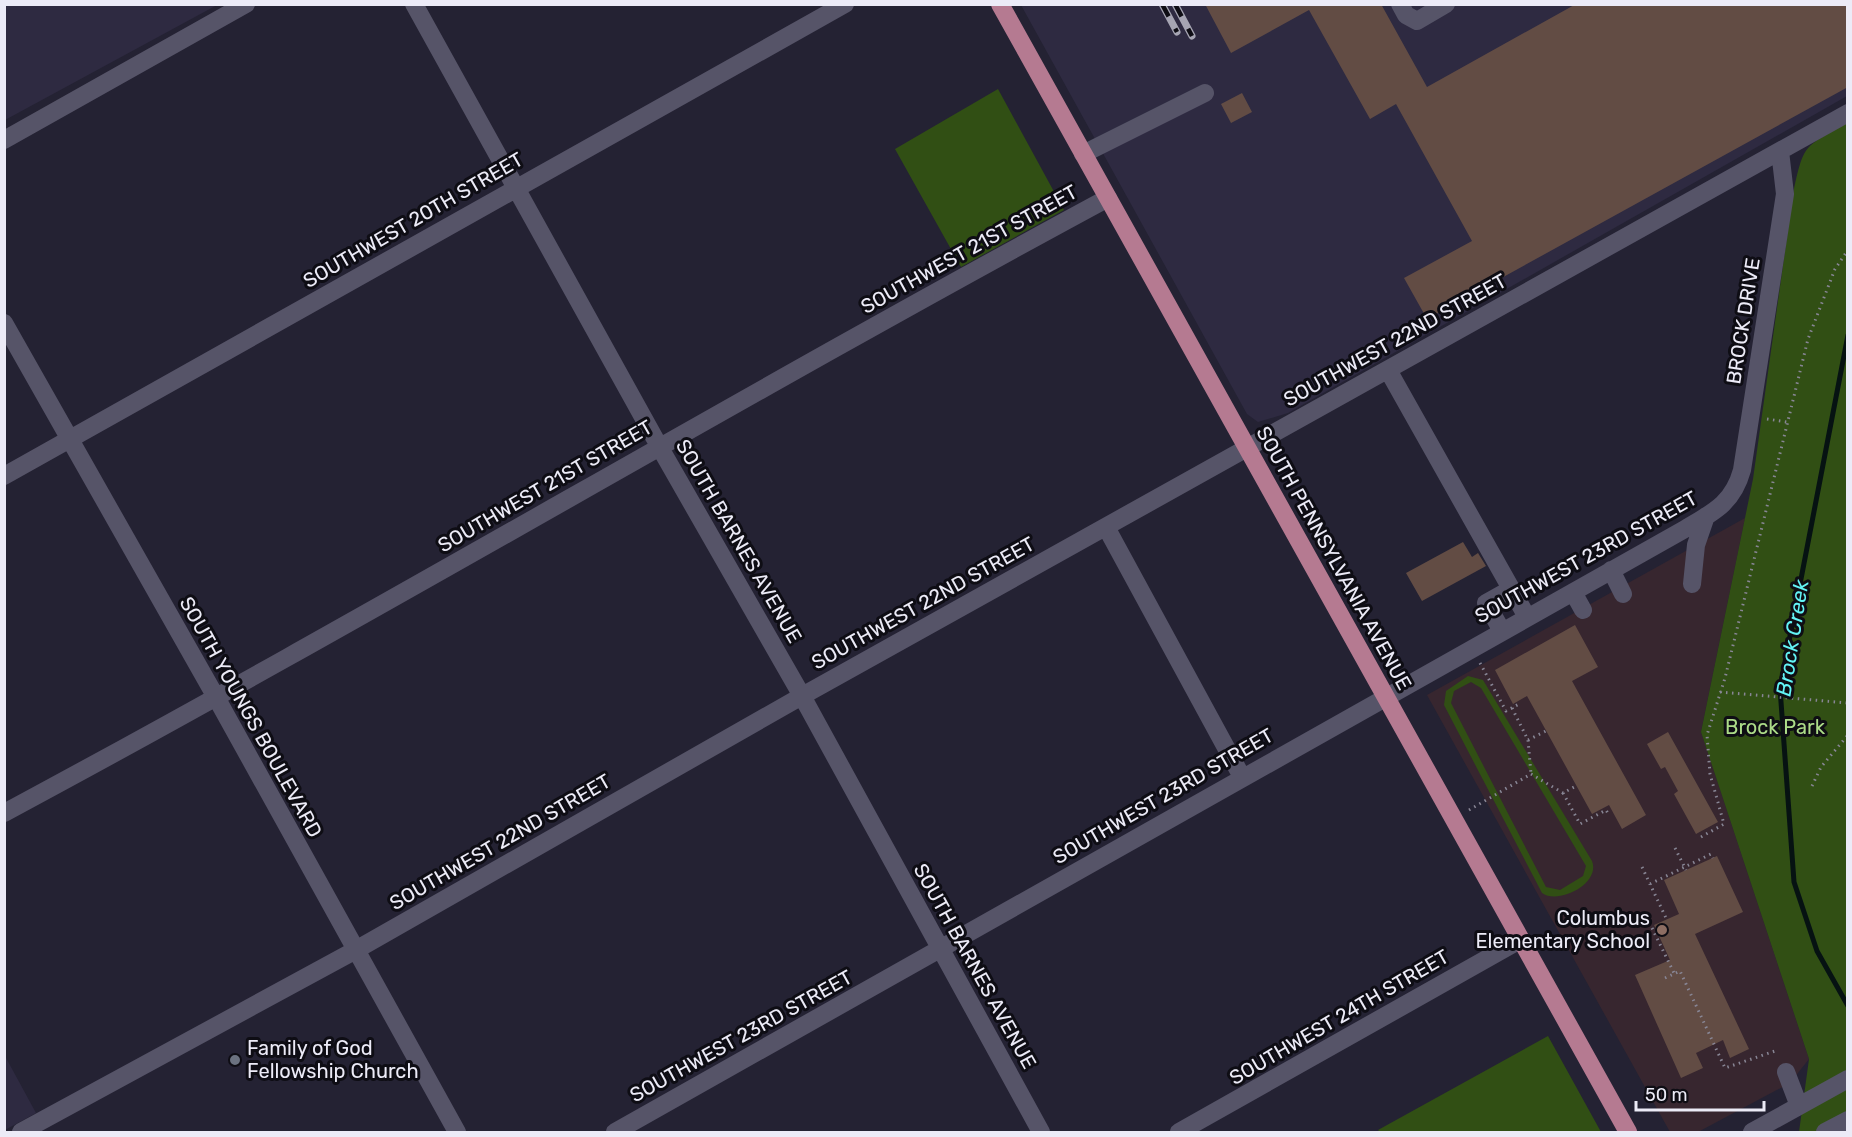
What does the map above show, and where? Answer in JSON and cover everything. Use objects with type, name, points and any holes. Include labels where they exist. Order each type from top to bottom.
[{"type":"main road","name":"SOUTH PENNSYLVANIA AVENUE","points":[[1000,4],[1628,1132]]},
{"type":"street","points":[[4,141],[246,4]]},
{"type":"street","name":"SOUTH BARNES AVENUE","points":[[414,4],[659,446],[802,696],[1041,1132]]},
{"type":"street","name":"SOUTHWEST 20TH STREET","points":[[4,476],[845,4]]},
{"type":"street","points":[[1400,4],[1406,15],[1417,21],[1446,4]]},
{"type":"street","points":[[1083,154],[1205,93]]},
{"type":"street","name":"SOUTHWEST 22ND STREET","points":[[21,1132],[354,951],[802,696],[1848,113]]},
{"type":"street","name":"BROCK DRIVE","points":[[1732,496],[1742,470],[1785,194],[1779,151]]},
{"type":"street","name":"SOUTHWEST 21ST STREET","points":[[4,813],[217,699],[659,446],[1108,198]]},
{"type":"street","name":"SOUTH YOUNGS BOULEVARD","points":[[4,323],[217,699],[354,951],[456,1132]]},
{"type":"street","points":[[1388,370],[1408,412],[1432,438],[1527,617]]},
{"type":"street","name":"SOUTHWEST 23RD STREET","points":[[615,1132],[1573,592],[1706,516],[1732,496]]},
{"type":"street","points":[[1692,584],[1696,545],[1706,516]]},
{"type":"street","points":[[1106,527],[1242,777]]},
{"type":"street","points":[[1611,570],[1623,594]]},
{"type":"street","points":[[1502,631],[1486,603],[1511,590]]},
{"type":"street","points":[[1573,592],[1583,610]]},
{"type":"street","name":"SOUTHWEST 24TH STREET","points":[[1179,1132],[1520,940]]},
{"type":"street","points":[[1786,1072],[1799,1106]]},
{"type":"street","points":[[1752,1132],[1848,1079]]},
{"type":"street","points":[[1825,1132],[1848,1120]]},
{"type":"path","points":[[1701,837],[1724,824],[1710,774],[1707,735],[1720,692],[1808,339],[1835,269],[1848,250]]},
{"type":"path","points":[[1480,663],[1506,711],[1519,704]]},
{"type":"path","points":[[1720,692],[1848,703]]},
{"type":"path","points":[[1512,708],[1528,740],[1531,774]]},
{"type":"path","points":[[1528,740],[1546,731]]},
{"type":"path","points":[[1812,786],[1821,767],[1848,735]]},
{"type":"path","points":[[1531,774],[1563,793],[1580,824],[1606,810],[1609,816]]},
{"type":"path","points":[[1469,810],[1531,774]]},
{"type":"path","points":[[1563,793],[1576,786]]},
{"type":"path","points":[[1675,848],[1686,869]]},
{"type":"path","points":[[1650,884],[1686,869],[1712,854],[1713,858]]},
{"type":"path","points":[[1642,867],[1666,918]]},
{"type":"path","points":[[1652,928],[1674,973]]},
{"type":"path","points":[[1665,978],[1680,971],[1725,1068],[1778,1050]]},
{"type":"shaded area","points":[[5,4],[217,4],[217,5],[5,120]]},
{"type":"shaded area","points":[[1021,5],[1847,5],[1847,96],[1288,413],[1258,422],[1247,414]]},
{"type":"shaded area","name":"Columbus Elementary School","points":[[1745,518],[1701,732],[1809,1059],[1790,1083],[1698,1132],[1670,1132],[1427,695]]},
{"type":"shaded area","points":[[5,1056],[36,1113],[4,1130]]},
{"type":"green space","points":[[998,89],[1064,210],[961,267],[895,149]]},
{"type":"green space","name":"Brock Park","points":[[1847,123],[1847,1132],[1799,1132],[1809,1059],[1701,732],[1753,479],[1797,177],[1803,156],[1813,143]]},
{"type":"green space","points":[[1468,676],[1483,680],[1592,861],[1593,869],[1590,877],[1576,890],[1558,896],[1542,893],[1444,705],[1446,691]],"holes":[[[1471,682],[1481,688],[1586,866],[1583,876],[1560,890],[1546,887],[1451,703],[1454,691]]]},
{"type":"green space","points":[[1548,1036],[1601,1132],[1380,1132],[1378,1130]]},
{"type":"building","points":[[1205,4],[1381,4],[1427,87],[1576,4],[1848,4],[1848,87],[1427,319],[1404,278],[1472,241],[1396,104],[1370,119],[1309,10],[1231,53]]},
{"type":"building","points":[[1242,93],[1252,112],[1231,123],[1221,104]]},
{"type":"building","points":[[1463,542],[1472,557],[1478,553],[1486,566],[1422,601],[1406,573]]},
{"type":"building","points":[[1575,625],[1598,667],[1572,681],[1646,815],[1622,829],[1609,805],[1592,814],[1527,696],[1513,704],[1495,670]]},
{"type":"building","points":[[1668,732],[1718,822],[1696,834],[1674,794],[1678,791],[1665,767],[1661,769],[1647,744]]},
{"type":"building","points":[[1717,856],[1743,912],[1695,934],[1749,1049],[1730,1058],[1723,1040],[1696,1053],[1703,1068],[1681,1078],[1635,975],[1670,960],[1654,925],[1679,914],[1664,880]]},
{"type":"waterway","name":"Brock Creek","points":[[1848,335],[1780,688],[1794,882],[1817,951],[1848,1006]]},
{"type":"railway","points":[[1162,4],[1177,32]]},
{"type":"railway","points":[[1175,4],[1192,36]]},
{"type":"place","name":"Columbus Elementary School","points":[[1662,930]]},
{"type":"place","name":"Family of God Fellowship Church","points":[[235,1060]]}]
